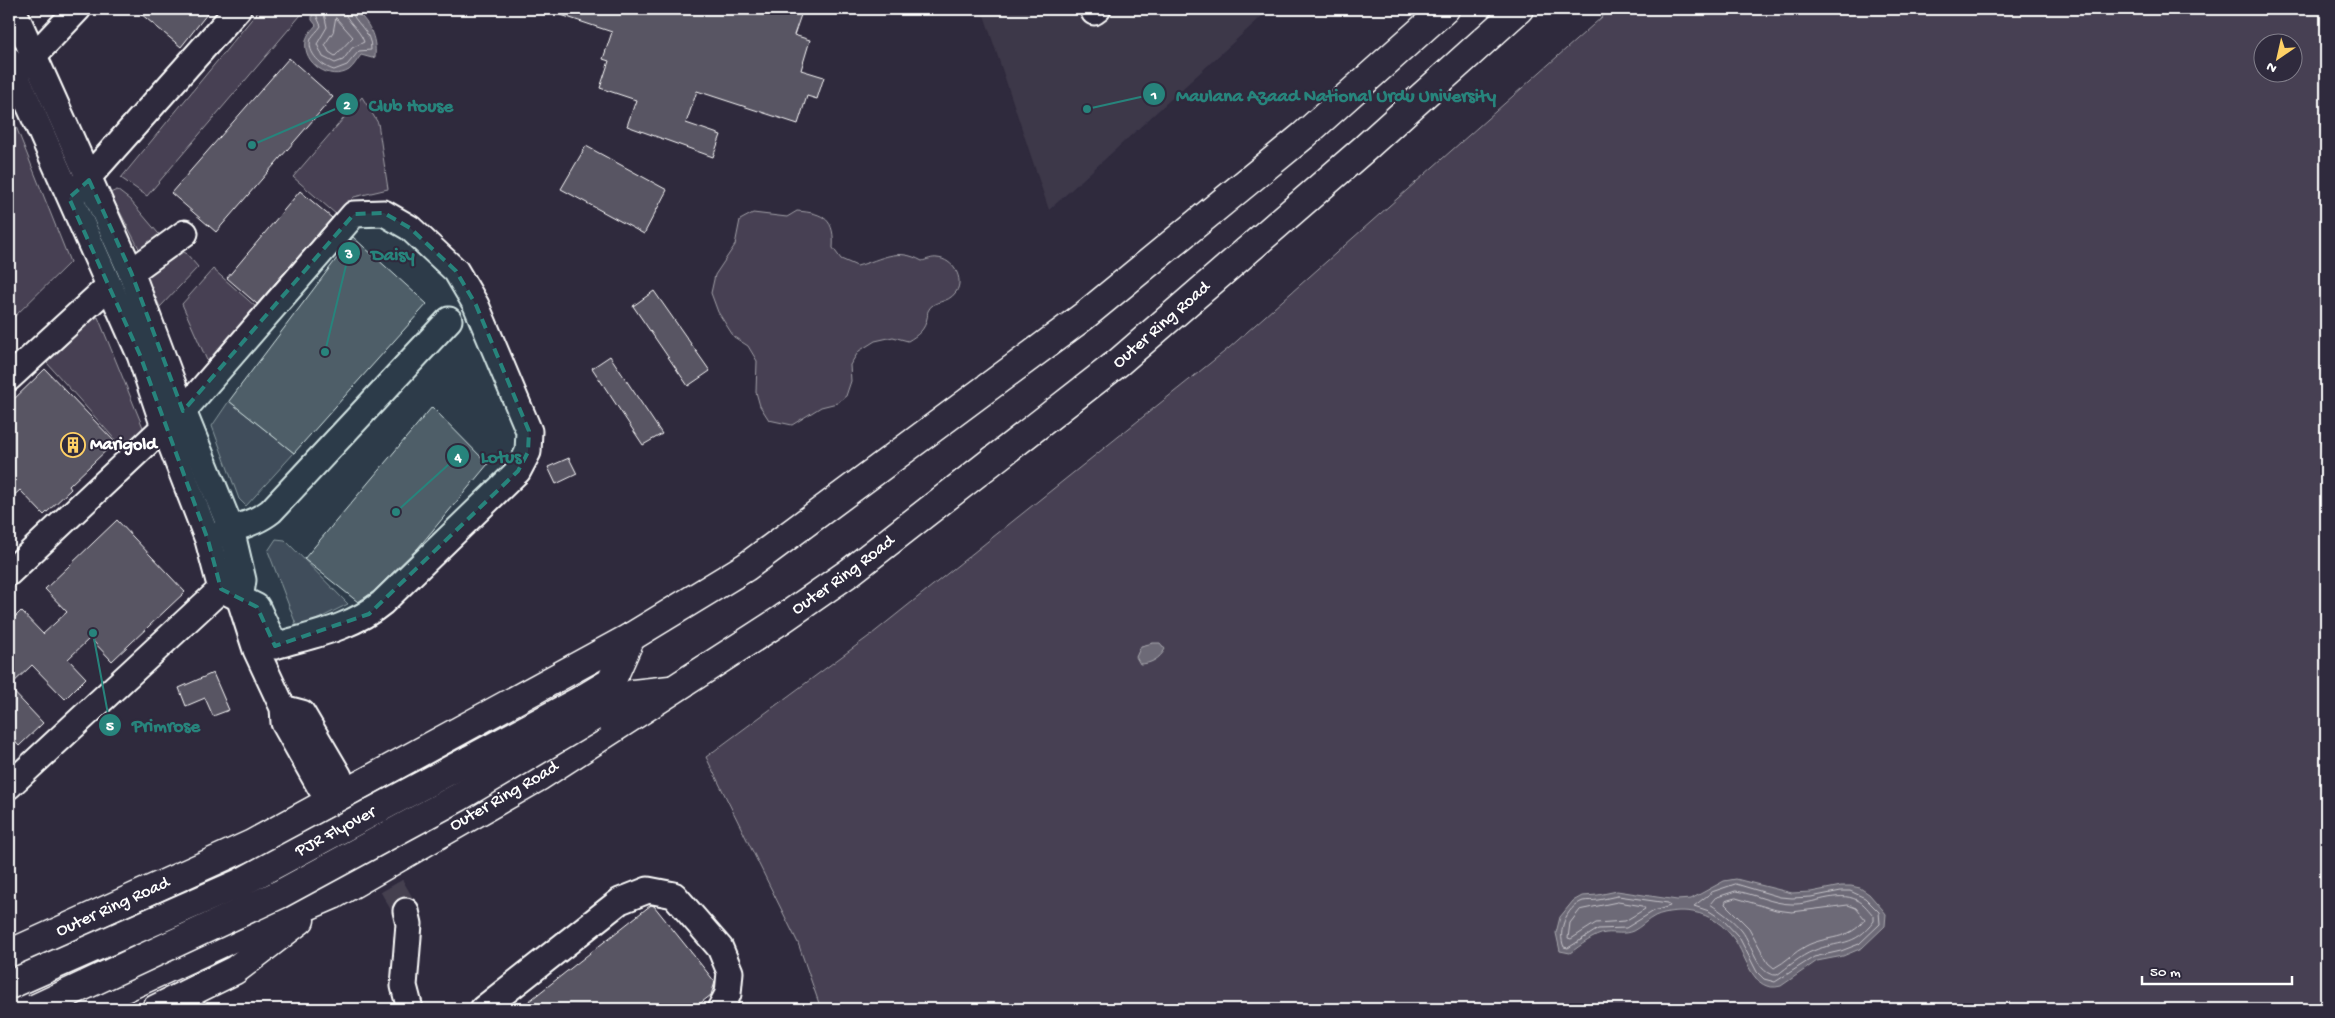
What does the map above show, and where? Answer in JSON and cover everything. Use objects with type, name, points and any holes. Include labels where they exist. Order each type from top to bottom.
[{"type":"highway","name":"Outer Ring Road","points":[[9,954],[252,844],[631,637],[746,567],[1084,316],[1303,136],[1445,9]]},
{"type":"highway","name":"Outer Ring Road","points":[[79,1009],[228,940],[333,895],[540,776],[707,670],[781,620],[850,572],[1119,362],[1371,142],[1519,9]]},
{"type":"highway","name":"PJR Flyover","points":[[34,1009],[280,894],[460,797],[587,708],[611,682],[631,637]]},
{"type":"highway","name":"PJR Flyover","points":[[9,985],[240,883],[587,708],[633,694],[676,690]]},
{"type":"highway","points":[[156,1009],[235,970],[333,895]]},
{"type":"street","points":[[9,786],[231,595],[244,580],[231,529],[183,411],[131,272],[89,180],[36,55],[13,9]]},
{"type":"street","points":[[78,9],[36,55],[12,67],[140,355],[164,427],[208,540],[283,708]]},
{"type":"street","points":[[69,198],[89,180],[238,9]]},
{"type":"street","points":[[9,573],[183,411],[354,214],[384,212],[410,228],[456,271],[476,305],[529,431],[528,452],[518,471],[382,603],[369,614],[351,623],[276,646],[257,608],[231,595]]},
{"type":"street","points":[[131,272],[185,233]]},
{"type":"street","points":[[9,378],[109,286]]},
{"type":"street","points":[[208,540],[231,529],[255,522],[271,511],[449,320]]},
{"type":"street","points":[[483,1009],[620,901],[648,890],[674,894],[720,948],[730,972],[728,994],[720,1009]]},
{"type":"street","points":[[406,911],[409,924],[404,986],[410,1009]]},
{"type":"highlighted area","points":[[89,180],[131,272],[183,411],[354,214],[384,213],[410,228],[456,271],[476,305],[529,431],[528,452],[518,471],[369,614],[275,646],[257,607],[221,589],[208,540],[140,355],[69,198]]},
{"type":"shaded area","points":[[260,9],[306,9],[147,196],[121,178]]},
{"type":"shaded area","points":[[982,9],[1270,9],[1049,210]]},
{"type":"shaded area","points":[[1611,9],[2326,9],[2326,1009],[821,1009],[798,943],[706,757],[872,634],[1229,348]]},
{"type":"shaded area","points":[[362,97],[378,123],[388,189],[354,197],[337,215],[293,177]]},
{"type":"shaded area","points":[[9,109],[70,262],[9,322]]},
{"type":"shaded area","points":[[117,190],[130,200],[164,240],[144,258],[110,193]]},
{"type":"shaded area","points":[[797,211],[815,214],[826,220],[832,231],[833,248],[841,259],[857,266],[897,255],[905,255],[922,261],[937,258],[948,262],[956,270],[959,281],[956,292],[949,299],[930,307],[925,326],[918,334],[908,341],[893,337],[875,341],[859,351],[850,365],[851,381],[846,396],[837,403],[821,407],[792,425],[769,420],[760,406],[756,392],[757,361],[748,346],[734,337],[718,312],[711,293],[715,275],[735,245],[740,220],[753,213],[787,217]]},
{"type":"shaded area","points":[[175,250],[186,253],[198,267],[160,307],[144,271]]},
{"type":"shaded area","points":[[213,269],[256,307],[209,365],[182,304]]},
{"type":"shaded area","points":[[98,317],[151,447],[134,461],[47,363],[91,320]]},
{"type":"shaded area","points":[[229,401],[294,453],[246,506],[239,499],[212,426]]},
{"type":"shaded area","points":[[276,539],[285,540],[348,604],[304,626],[297,627],[268,551]]},
{"type":"water","points":[[312,9],[354,9],[371,30],[375,43],[375,57],[361,55],[349,70],[342,73],[334,74],[319,68],[308,56],[306,49],[307,36],[316,25],[312,20]]},
{"type":"water","points":[[1160,643],[1165,649],[1163,653],[1154,660],[1140,664],[1136,657],[1141,646]]},
{"type":"water","points":[[1736,879],[1792,893],[1811,892],[1841,886],[1860,888],[1869,894],[1886,914],[1885,926],[1862,948],[1843,956],[1817,961],[1781,986],[1771,987],[1763,984],[1751,972],[1739,946],[1726,929],[1711,918],[1699,913],[1674,911],[1659,914],[1633,931],[1601,934],[1570,953],[1560,951],[1556,933],[1560,917],[1573,901],[1582,896],[1617,891],[1677,900],[1691,899],[1724,881]]},
{"type":"building","points":[[135,9],[211,9],[181,47]]},
{"type":"building","points":[[553,9],[803,9],[794,35],[810,40],[801,70],[824,77],[817,99],[807,96],[798,124],[697,91],[686,123],[721,135],[713,157],[627,126],[636,100],[600,88],[609,61],[603,59],[612,32],[552,12]]},
{"type":"building","points":[[289,58],[333,97],[216,232],[171,193]]},
{"type":"building","points":[[586,146],[667,190],[644,234],[561,189]]},
{"type":"building","points":[[300,191],[332,218],[257,304],[227,278]]},
{"type":"building","points":[[353,237],[427,304],[294,453],[229,401]]},
{"type":"building","points":[[654,291],[710,371],[688,386],[633,306]]},
{"type":"building","points":[[610,356],[662,434],[643,445],[592,368]]},
{"type":"building","name":"Marigold","points":[[45,369],[115,442],[69,486],[71,489],[44,515],[20,490],[9,500],[9,404]]},
{"type":"building","points":[[432,407],[488,464],[418,548],[373,592],[358,602],[304,559]]},
{"type":"building","points":[[569,458],[577,474],[556,484],[548,467]]},
{"type":"building","points":[[117,520],[185,592],[112,661],[90,638],[68,659],[86,678],[65,699],[32,665],[9,687],[9,623],[21,611],[43,634],[67,612],[45,589]]},
{"type":"building","points":[[213,673],[229,710],[213,716],[205,698],[186,706],[179,688]]},
{"type":"building","points":[[9,687],[43,723],[19,746],[9,735]]},
{"type":"building","points":[[651,905],[654,906],[715,982],[711,995],[693,1009],[519,1009]]},
{"type":"tunnel","points":[[336,790],[406,911]]},
{"type":"place","name":"Maulana Azaad National Urdu University","points":[[1087,109]]},
{"type":"place","name":"Club House","points":[[252,145]]},
{"type":"place","name":"Daisy","points":[[325,352]]},
{"type":"place","name":"Marigold","points":[[73,445]]},
{"type":"place","name":"Lotus","points":[[396,512]]},
{"type":"place","name":"Primrose","points":[[93,633]]}]
